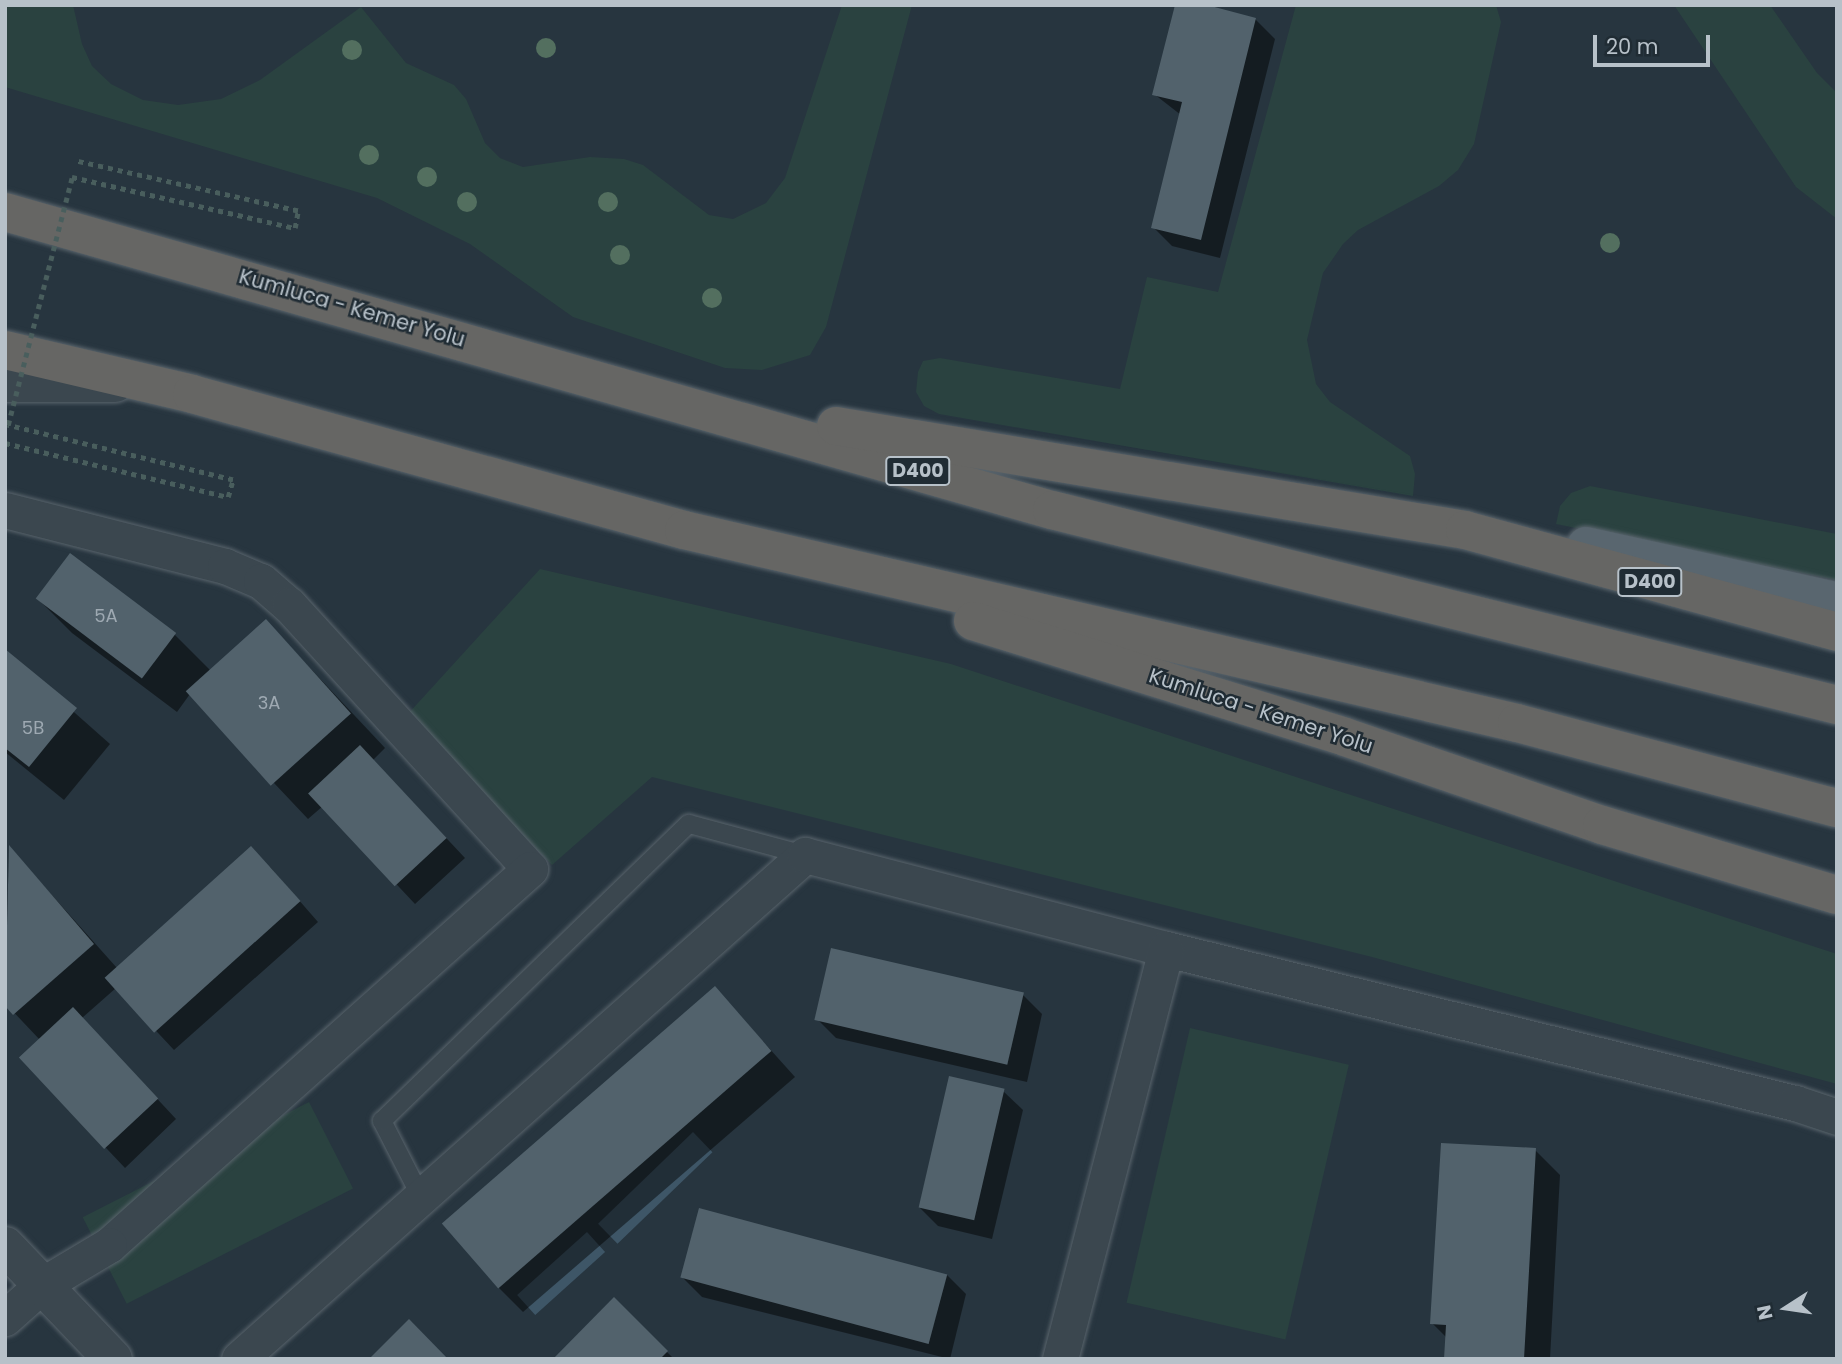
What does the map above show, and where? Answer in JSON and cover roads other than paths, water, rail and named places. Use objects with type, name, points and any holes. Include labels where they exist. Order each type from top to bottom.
[{"type":"highway","name":"Kumluca - Kemer Yolu","points":[[5,212],[1052,510],[1837,705]]},
{"type":"highway","name":"Kumluca - Kemer Yolu","points":[[5,349],[130,382],[192,394],[684,530],[1345,737],[1602,825],[1837,895]]},
{"type":"highway","name":"Kumluca - Kemer Yolu","points":[[697,407],[985,447],[1465,530],[1837,632]]},
{"type":"highway","name":"Kumluca - Kemer Yolu","points":[[684,530],[1517,723],[1837,808]]},
{"type":"main road","points":[[1465,530],[1557,540],[1837,601]]},
{"type":"street","points":[[5,383],[130,382]]},
{"type":"street","points":[[5,510],[225,566],[261,581],[289,605],[530,869],[109,1245],[42,1285],[5,1318]]},
{"type":"street","points":[[239,1359],[422,1199],[805,855],[1166,949],[1795,1103],[1837,1117]]},
{"type":"street","points":[[1060,1359],[1166,949]]},
{"type":"street","points":[[5,1246],[113,1359]]},
{"type":"lane","points":[[422,1199],[382,1121],[688,824],[805,855]]},
{"type":"water","points":[[693,1132],[712,1152],[617,1244],[598,1224]]},
{"type":"water","points":[[587,1232],[605,1252],[535,1315],[517,1295]]}]
